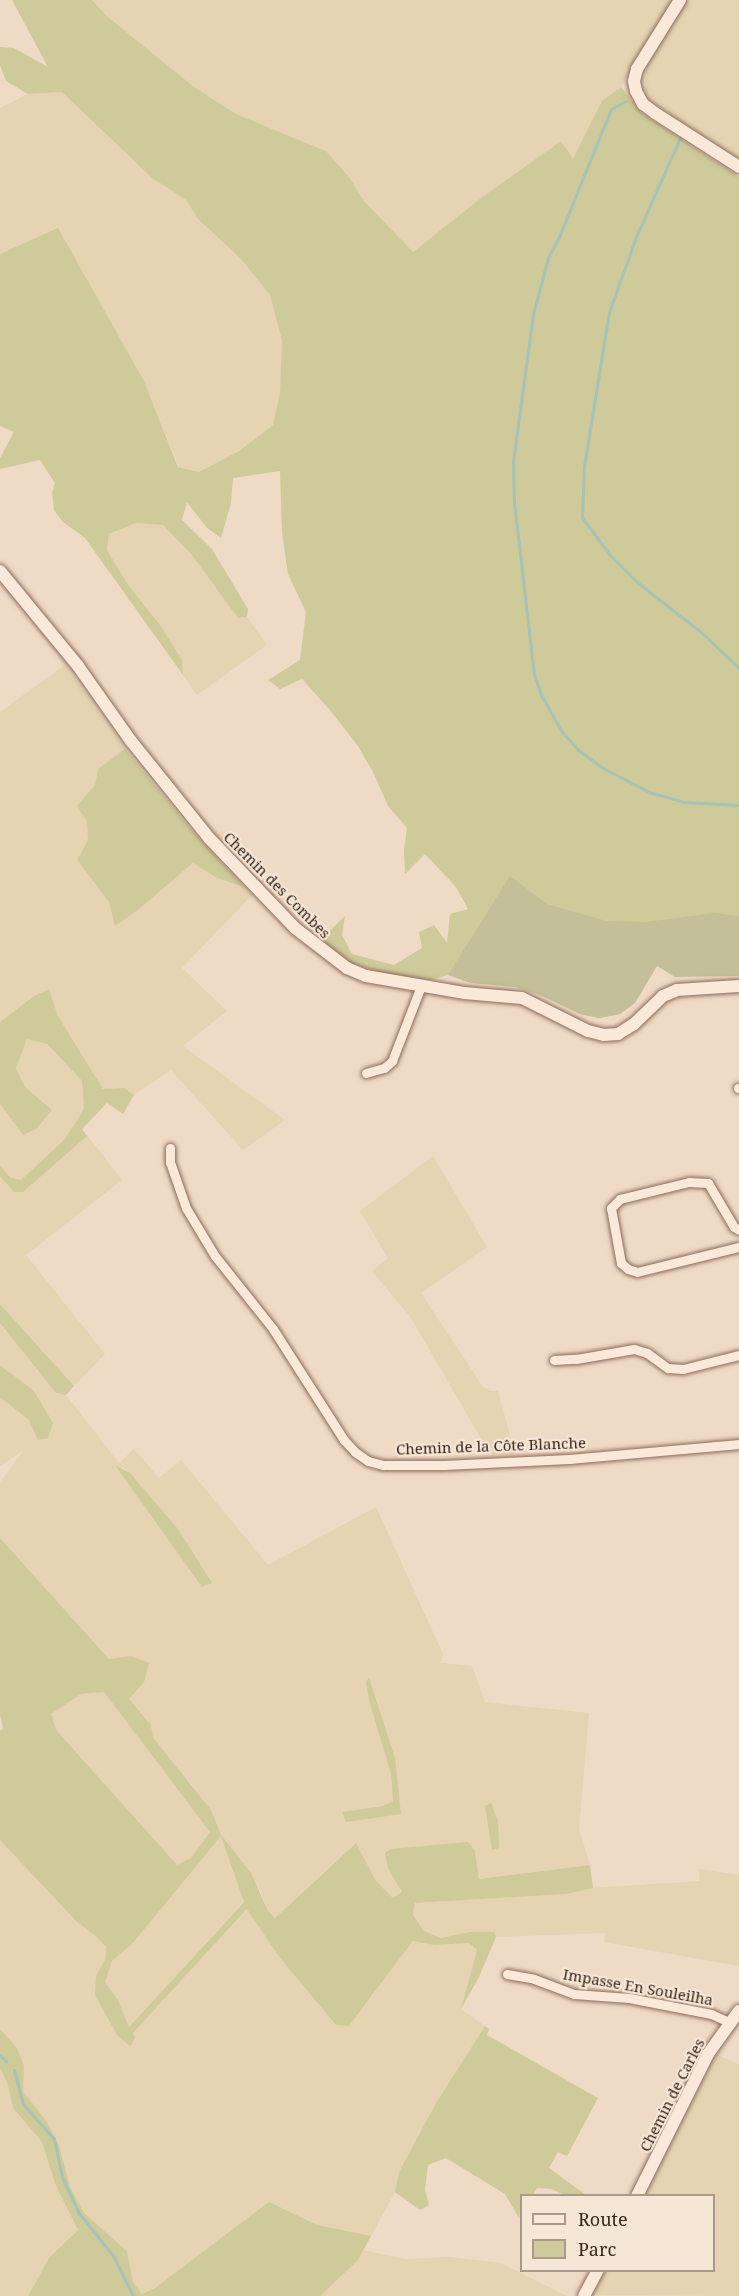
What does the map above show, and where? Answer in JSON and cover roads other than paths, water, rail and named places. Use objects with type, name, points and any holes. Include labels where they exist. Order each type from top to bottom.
[{"type":"street","points":[[680,0],[637,69],[634,81],[636,91],[643,104],[655,113],[739,167]]},
{"type":"street","name":"Chemin des Combes","points":[[0,571],[78,666],[131,741],[182,806],[245,877],[295,928],[347,968],[366,976],[422,986],[522,998],[588,1031],[604,1035],[618,1034],[634,1023],[663,996],[677,990],[739,986]]},
{"type":"street","points":[[366,1073],[384,1068],[392,1060],[422,986]]},
{"type":"street","name":"Chemin de la Côte Blanche","points":[[170,1148],[170,1162],[186,1208],[215,1256],[273,1329],[344,1440],[354,1452],[368,1461],[383,1465],[444,1465],[569,1459],[739,1444]]},
{"type":"street","points":[[739,1230],[734,1227],[708,1184],[688,1182],[620,1199],[611,1208],[621,1263],[637,1272],[739,1247]]},
{"type":"street","points":[[555,1360],[576,1359],[634,1348],[647,1353],[668,1368],[683,1369],[739,1354]]},
{"type":"street","name":"Impasse En Souleilha","points":[[507,1974],[534,1979],[574,1994],[629,1998],[711,2014],[729,2022]]},
{"type":"street","name":"Chemin de Carles","points":[[638,2194],[708,2054],[739,2011]]},
{"type":"street","points":[[584,2296],[597,2272]]},
{"type":"waterway","points":[[626,101],[611,109],[559,237],[548,258],[533,314],[513,462],[514,502],[534,674],[541,695],[562,732],[578,750],[601,767],[649,792],[683,802],[739,805]]},
{"type":"waterway","points":[[680,138],[636,237],[609,312],[584,466],[582,517],[609,554],[638,583],[701,632],[739,668]]},
{"type":"waterway","points":[[0,2055],[6,2062]]},
{"type":"waterway","points":[[14,2070],[23,2104],[54,2139],[62,2177],[78,2212],[114,2257],[133,2296]]}]
